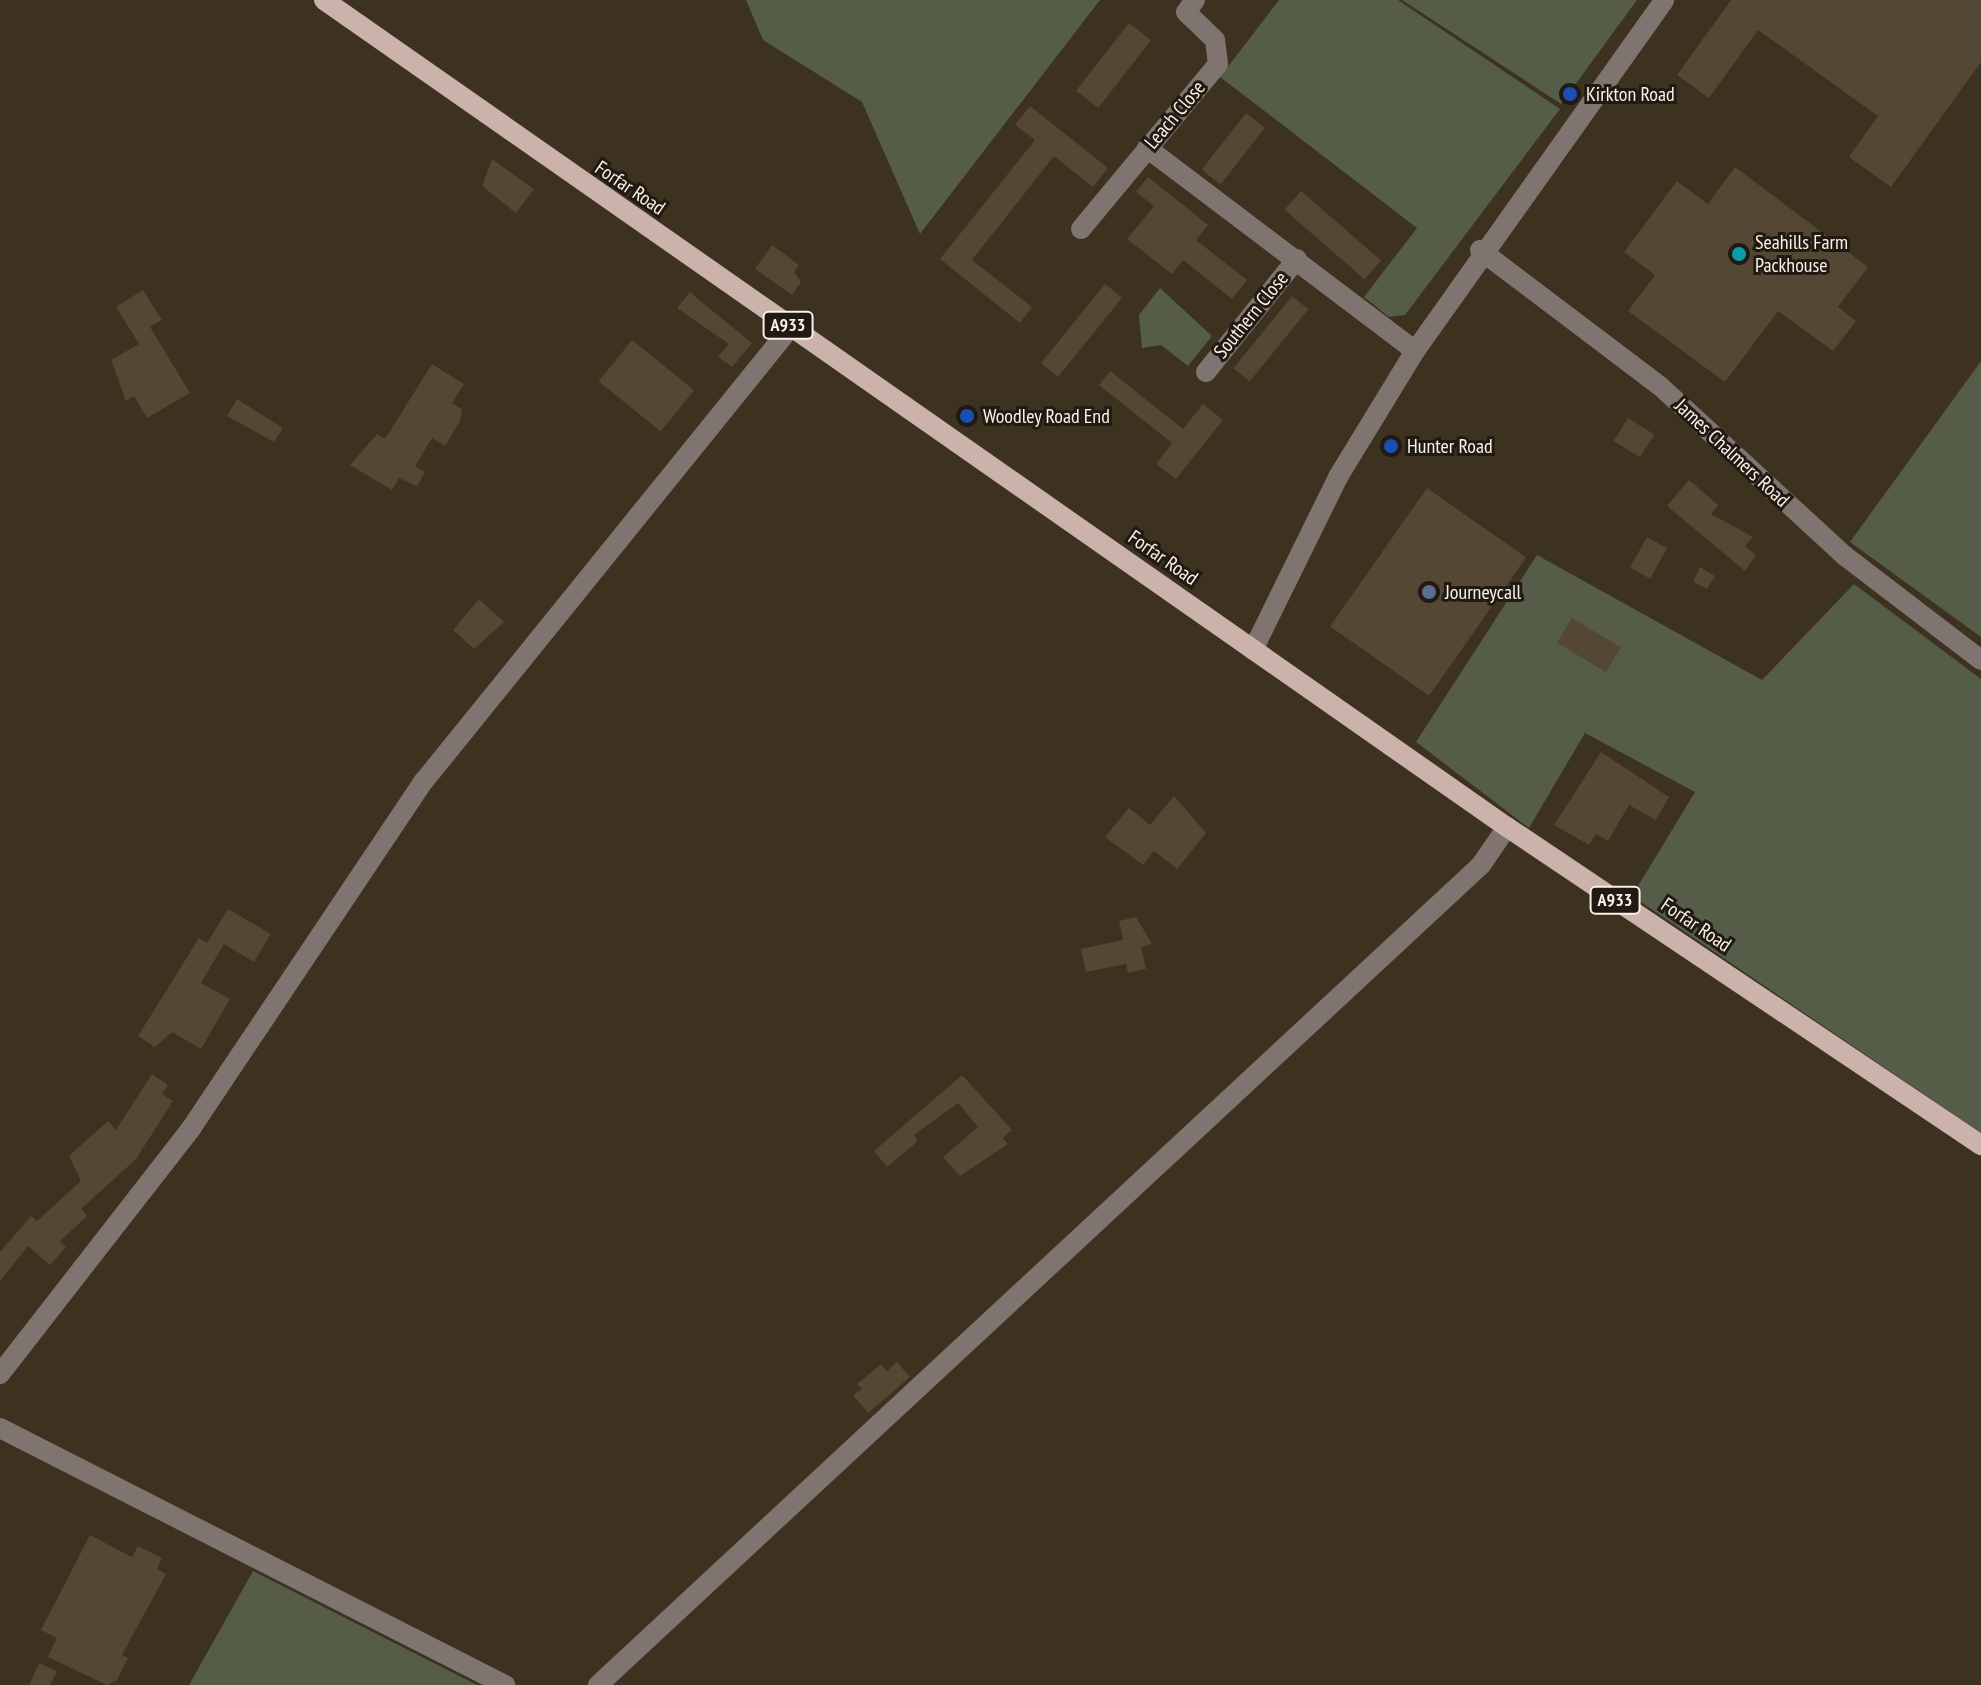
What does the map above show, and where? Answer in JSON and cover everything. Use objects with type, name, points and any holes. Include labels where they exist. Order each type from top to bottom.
[{"type":"main road","name":"Forfar Road","points":[[324,0],[1507,827],[1981,1145]]},
{"type":"street","name":"Leach Close","points":[[1081,229],[1218,64],[1215,40],[1186,12],[1195,0]]},
{"type":"street","points":[[1253,650],[1338,477],[1415,351],[1480,250],[1664,0]]},
{"type":"street","points":[[1147,148],[1415,351]]},
{"type":"street","name":"James Chalmers Road","points":[[1480,250],[1660,386],[1845,556],[1981,660]]},
{"type":"street","name":"Southern Close","points":[[1206,372],[1297,259]]},
{"type":"street","points":[[0,1374],[192,1127],[486,699],[791,327]]},
{"type":"street","points":[[598,1685],[1481,865],[1507,827]]},
{"type":"street","points":[[0,1428],[505,1685]]},
{"type":"green space","points":[[746,0],[1100,0],[920,234],[862,102],[763,40]]},
{"type":"green space","points":[[1279,0],[1398,0],[1560,109],[1405,315],[1389,317],[1364,297],[1417,228],[1220,77]]},
{"type":"green space","points":[[1402,0],[1637,0],[1561,104]]},
{"type":"green space","points":[[1160,288],[1212,336],[1188,366],[1161,345],[1142,348],[1139,315]]},
{"type":"green space","points":[[1981,361],[1981,637],[1850,542]]},
{"type":"green space","points":[[1537,555],[1762,680],[1854,584],[1981,679],[1981,1133],[1632,896],[1695,792],[1585,733],[1529,828],[1416,742]]},
{"type":"green space","points":[[253,1571],[477,1685],[189,1685]]},
{"type":"building","points":[[1731,0],[1981,0],[1981,62],[1891,187],[1849,157],[1878,116],[1758,30],[1709,98],[1677,75]]},
{"type":"building","points":[[1129,23],[1151,40],[1098,108],[1076,91]]},
{"type":"building","points":[[1030,106],[1108,168],[1093,187],[1054,156],[972,260],[1032,307],[1020,323],[940,259],[1035,140],[1015,125]]},
{"type":"building","points":[[1246,113],[1265,128],[1221,185],[1202,170]]},
{"type":"building","points":[[492,159],[534,189],[516,213],[482,186]]},
{"type":"building","name":"Seahills Farm Packhouse","points":[[1735,167],[1868,267],[1838,307],[1856,321],[1833,351],[1778,311],[1725,382],[1628,311],[1655,275],[1624,252],[1677,181],[1708,204]]},
{"type":"building","points":[[1148,177],[1208,225],[1196,240],[1247,280],[1232,299],[1183,260],[1172,274],[1127,239],[1154,206],[1136,192]]},
{"type":"building","points":[[1301,191],[1381,261],[1365,279],[1285,210]]},
{"type":"building","points":[[772,245],[799,265],[794,272],[801,282],[792,295],[755,269]]},
{"type":"building","points":[[1105,284],[1122,298],[1058,377],[1041,363]]},
{"type":"building","points":[[143,290],[162,320],[150,327],[190,393],[147,418],[134,396],[126,401],[111,360],[139,344],[116,307]]},
{"type":"building","points":[[690,292],[752,343],[732,367],[718,357],[729,344],[677,308]]},
{"type":"building","points":[[1292,296],[1308,309],[1250,381],[1233,368]]},
{"type":"building","points":[[632,340],[694,390],[661,432],[599,381]]},
{"type":"building","points":[[432,364],[464,384],[452,403],[462,409],[460,421],[445,446],[432,438],[415,466],[425,472],[417,486],[399,478],[392,490],[350,465],[377,434],[385,439]]},
{"type":"building","points":[[1110,371],[1183,429],[1203,404],[1223,420],[1176,479],[1156,464],[1172,443],[1099,385]]},
{"type":"building","points":[[237,399],[283,428],[274,442],[227,416]]},
{"type":"building","points":[[1628,418],[1654,434],[1640,457],[1614,441]]},
{"type":"building","points":[[1689,480],[1718,505],[1711,514],[1753,537],[1745,546],[1756,555],[1745,571],[1667,506]]},
{"type":"building","name":"Journeycall","points":[[1427,488],[1526,557],[1429,696],[1330,626]]},
{"type":"building","points":[[1647,537],[1667,548],[1650,579],[1630,568]]},
{"type":"building","points":[[1700,567],[1715,576],[1707,589],[1693,582]]},
{"type":"building","points":[[479,599],[504,622],[474,649],[453,630]]},
{"type":"building","points":[[1572,618],[1621,647],[1606,672],[1557,643]]},
{"type":"building","points":[[1601,752],[1669,797],[1656,820],[1629,805],[1608,841],[1596,834],[1589,845],[1554,825]]},
{"type":"building","points":[[1174,796],[1206,833],[1177,869],[1154,851],[1143,865],[1105,837],[1129,808],[1150,825]]},
{"type":"building","points":[[228,909],[271,934],[254,962],[224,944],[201,983],[230,999],[201,1049],[172,1032],[155,1047],[138,1036],[199,938],[207,943]]},
{"type":"building","points":[[1136,917],[1152,944],[1141,947],[1146,969],[1128,973],[1126,964],[1086,972],[1081,949],[1123,940],[1119,921]]},
{"type":"building","points":[[152,1074],[168,1085],[162,1094],[173,1101],[136,1159],[81,1209],[87,1216],[60,1241],[66,1247],[50,1265],[28,1246],[0,1281],[0,1252],[31,1216],[37,1221],[81,1181],[69,1156],[108,1121],[116,1130]]},
{"type":"building","points":[[962,1075],[1012,1130],[1003,1138],[1008,1144],[960,1176],[943,1157],[978,1127],[958,1103],[914,1135],[918,1141],[887,1167],[874,1151]]},
{"type":"building","points":[[897,1362],[910,1377],[868,1413],[853,1395],[862,1389],[857,1384],[881,1364],[887,1371]]},
{"type":"building","points":[[90,1535],[132,1557],[138,1546],[162,1558],[157,1569],[166,1574],[122,1655],[128,1658],[117,1680],[107,1685],[48,1657],[57,1638],[41,1630]]},
{"type":"building","points":[[39,1663],[57,1671],[50,1685],[29,1685]]},
{"type":"place","name":"Kirkton Road","points":[[1570,94]]},
{"type":"place","name":"Seahills Farm Packhouse","points":[[1739,254]]},
{"type":"place","name":"Woodley Road End","points":[[967,416]]},
{"type":"place","name":"Hunter Road","points":[[1391,446]]},
{"type":"place","name":"Journeycall","points":[[1429,592]]}]
